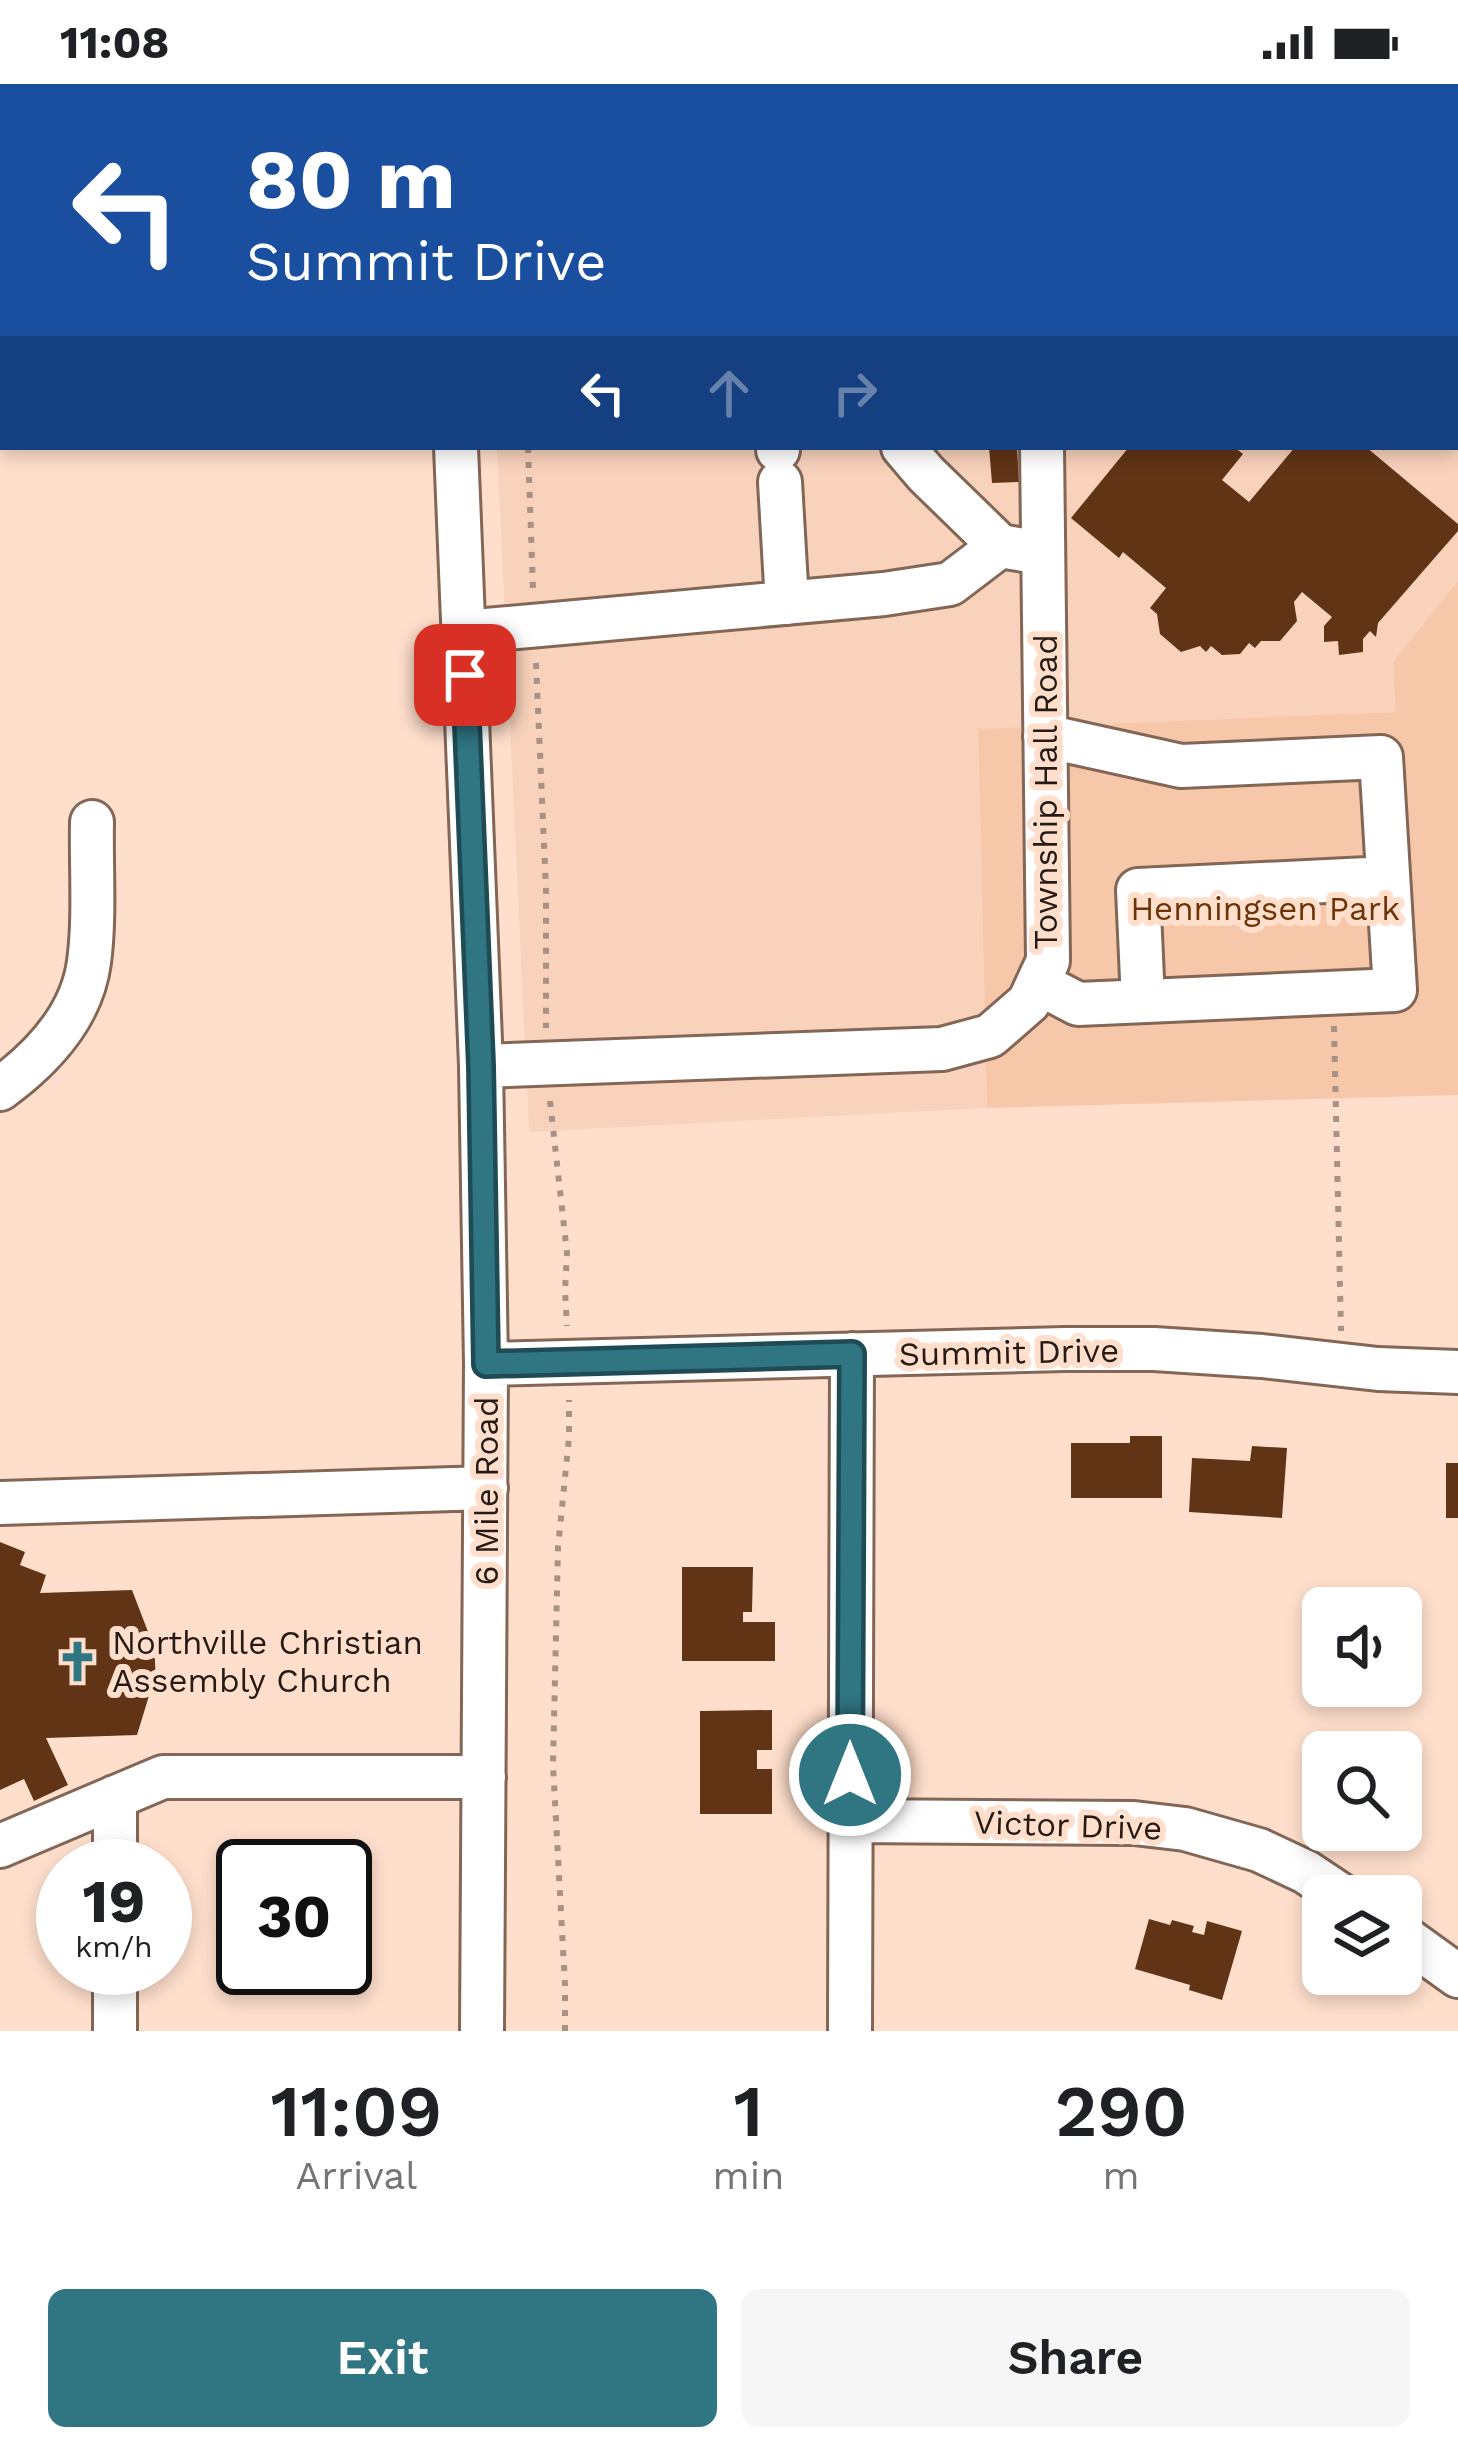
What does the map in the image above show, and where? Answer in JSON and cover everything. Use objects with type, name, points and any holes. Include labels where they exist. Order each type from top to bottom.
[{"type":"street","name":"6 Mile Road","points":[[456,450],[481,1066],[486,1364],[482,2031]]},
{"type":"street","points":[[906,450],[1000,546],[1043,553]]},
{"type":"street","name":"Township Hall Road","points":[[481,1066],[942,1049],[990,1036],[1029,1002],[1048,961],[1042,450]]},
{"type":"street","points":[[778,460],[787,603]]},
{"type":"street","points":[[464,632],[950,584],[1000,546]]},
{"type":"street","points":[[1038,983],[1078,1004],[1395,990],[1381,757],[1181,766],[1045,736]]},
{"type":"street","points":[[0,1089],[53,1041],[75,1005],[89,965],[92,822]]},
{"type":"street","points":[[1144,1001],[1138,890],[1388,878]]},
{"type":"street","name":"Summit Drive","points":[[486,1364],[1154,1349],[1458,1372]]},
{"type":"street","points":[[850,2031],[852,1354]]},
{"type":"street","points":[[0,1503],[486,1488]]},
{"type":"street","points":[[0,1846],[163,1777],[484,1777]]},
{"type":"street","points":[[115,1797],[115,1839]]},
{"type":"street","name":"Victor Drive","points":[[850,1821],[1134,1823],[1185,1829],[1259,1850],[1310,1875]]},
{"type":"street","points":[[1422,1950],[1458,1976]]},
{"type":"street","points":[[115,1995],[115,2031]]},
{"type":"path","points":[[528,450],[546,889],[546,1063],[567,1253],[569,1438],[558,1547],[554,1765],[565,2031]]},
{"type":"path","points":[[1333,993],[1342,1365]]},
{"type":"shaded area","points":[[497,450],[1458,450],[1458,581],[1393,662],[1397,712],[978,729],[987,1108],[529,1132]]},
{"type":"green space","name":"Henningsen Park","points":[[1458,581],[1458,1095],[987,1108],[978,729],[1396,712],[1393,662]]},
{"type":"building","points":[[989,450],[1017,450],[1019,482],[992,483]]},
{"type":"building","points":[[1127,450],[1238,450],[1243,454],[1222,480],[1249,502],[1292,450],[1370,450],[1458,524],[1458,531],[1378,623],[1376,637],[1370,631],[1363,639],[1363,652],[1339,655],[1338,641],[1324,642],[1324,626],[1332,617],[1302,592],[1294,602],[1297,621],[1280,641],[1261,641],[1255,648],[1249,643],[1240,654],[1222,655],[1211,646],[1206,652],[1200,646],[1181,652],[1160,634],[1157,614],[1150,608],[1166,588],[1123,552],[1119,558],[1071,518]]},
{"type":"building","points":[[1130,1436],[1162,1436],[1162,1498],[1071,1498],[1071,1443],[1130,1443]]},
{"type":"building","points":[[1252,1446],[1287,1448],[1282,1518],[1189,1512],[1192,1458],[1250,1461]]},
{"type":"building","points":[[1446,1463],[1458,1463],[1458,1518],[1446,1518]]},
{"type":"building","name":"Northville Christian Assembly Church","points":[[0,1542],[25,1552],[20,1565],[46,1575],[40,1593],[132,1590],[150,1637],[154,1637],[156,1686],[152,1686],[137,1735],[46,1738],[68,1785],[34,1801],[24,1779],[0,1790]]},
{"type":"building","points":[[682,1567],[753,1567],[752,1612],[743,1612],[743,1622],[775,1622],[775,1661],[682,1661]]},
{"type":"building","points":[[772,1710],[772,1750],[757,1750],[757,1769],[772,1769],[772,1814],[700,1814],[700,1711]]},
{"type":"building","points":[[1149,1919],[1194,1926],[1192,1932],[1204,1935],[1207,1921],[1242,1931],[1222,2000],[1135,1969]]},
{"type":"place","name":"Northville Christian Assembly Church","points":[[78,1661]]},
{"type":"route","points":[[465,675],[481,1066],[486,1364],[852,1354],[850,1775]]}]
